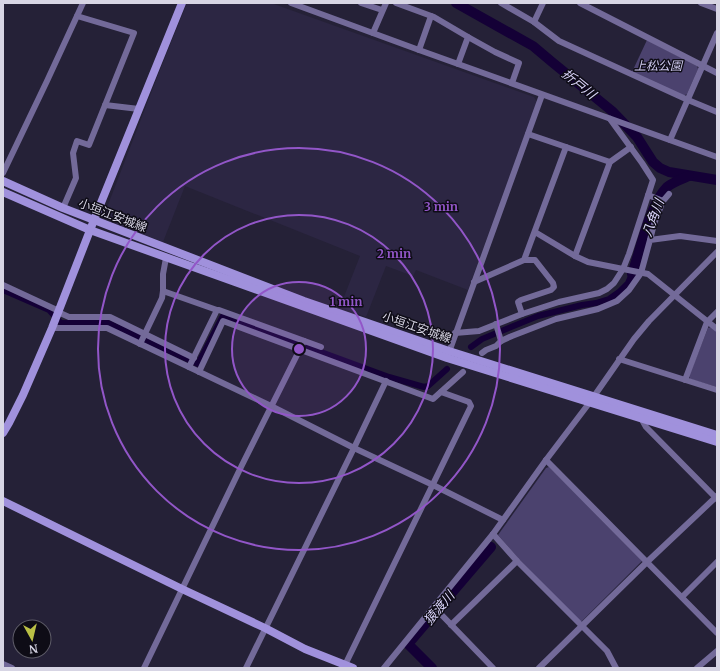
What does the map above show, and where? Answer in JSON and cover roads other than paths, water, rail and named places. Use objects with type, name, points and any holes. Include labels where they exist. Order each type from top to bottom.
[{"type":"main road","points":[[3,434],[23,395],[52,328],[182,3]]},
{"type":"main road","name":"小垣江安城線","points":[[3,181],[63,208],[304,301],[448,354]]},
{"type":"main road","name":"小垣江安城線","points":[[3,192],[90,230],[166,258],[448,354],[592,399],[717,435]]},
{"type":"main road","name":"小垣江安城線","points":[[592,399],[641,418],[717,442]]},
{"type":"main road","points":[[3,501],[265,628],[305,649],[349,666]]},
{"type":"street","points":[[3,174],[83,3]]},
{"type":"street","points":[[293,3],[717,157]]},
{"type":"street","points":[[361,3],[382,10]]},
{"type":"street","points":[[373,33],[386,3]]},
{"type":"street","points":[[396,3],[431,16],[495,52],[519,63],[512,83]]},
{"type":"street","points":[[501,3],[534,22],[558,41],[717,112]]},
{"type":"street","points":[[534,22],[543,3]]},
{"type":"street","points":[[580,3],[717,73]]},
{"type":"street","points":[[702,3],[717,9]]},
{"type":"street","points":[[63,208],[76,178],[73,153],[77,141],[89,145],[134,33],[77,16]]},
{"type":"street","points":[[419,50],[431,16]]},
{"type":"street","points":[[670,140],[717,33]]},
{"type":"street","points":[[458,64],[468,37]]},
{"type":"street","points":[[448,354],[542,94]]},
{"type":"street","points":[[105,105],[139,110]]},
{"type":"street","points":[[455,333],[479,331],[496,326],[522,314],[559,302],[599,293],[614,283],[624,269],[653,180],[610,119]]},
{"type":"street","points":[[528,134],[610,162]]},
{"type":"street","points":[[575,256],[610,162],[631,147]]},
{"type":"street","points":[[524,260],[566,148]]},
{"type":"street","points":[[482,353],[496,346],[501,339],[556,319],[598,309],[617,301],[629,290],[641,272],[654,224],[663,201],[669,194]]},
{"type":"street","points":[[648,196],[663,201]]},
{"type":"street","points":[[535,232],[588,262],[648,274],[717,329]]},
{"type":"street","points":[[650,240],[680,236],[717,240]]},
{"type":"street","points":[[384,668],[436,609],[493,534],[634,339],[649,321],[717,252]]},
{"type":"street","points":[[140,344],[162,298],[163,274],[166,258]]},
{"type":"street","points":[[474,282],[524,260],[535,260],[553,283],[554,287],[551,290],[518,302],[522,314]]},
{"type":"street","points":[[3,285],[69,317],[110,317],[194,359]]},
{"type":"street","points":[[163,291],[321,347]]},
{"type":"street","points":[[189,367],[217,310]]},
{"type":"street","points":[[685,380],[707,322],[717,312]]},
{"type":"street","points":[[199,372],[223,321],[433,399],[463,372]]},
{"type":"street","points":[[496,326],[501,339]]},
{"type":"street","points":[[52,328],[107,328],[271,406],[503,520]]},
{"type":"street","points":[[144,668],[304,341]]},
{"type":"street","points":[[619,359],[717,390]]},
{"type":"street","points":[[246,668],[386,381]]},
{"type":"street","points":[[349,666],[470,406],[469,402],[441,392]]},
{"type":"street","points":[[539,668],[647,562],[716,498],[646,427],[641,418]]},
{"type":"street","points":[[546,460],[717,633]]},
{"type":"street","points":[[493,534],[517,561],[607,651],[616,668]]},
{"type":"street","points":[[451,625],[517,561]]},
{"type":"street","points":[[682,597],[717,562]]},
{"type":"street","points":[[436,609],[493,668]]},
{"type":"street","points":[[698,668],[717,651]]},
{"type":"street","points":[[3,664],[12,668]]},
{"type":"waterway","name":"折戸川","points":[[456,3],[533,46],[612,111],[637,137],[653,162],[660,168],[669,172],[717,180]]},
{"type":"waterway","name":"八角川","points":[[632,274],[646,228],[655,205],[669,185],[689,176]]},
{"type":"waterway","points":[[471,347],[482,339],[538,316],[609,299],[628,283],[632,274]]},
{"type":"waterway","points":[[3,290],[49,310],[61,323],[108,323],[198,364],[223,316],[389,377],[424,387],[428,386],[447,369]]},
{"type":"waterway","name":"猿渡川","points":[[432,668],[408,644],[491,547]]},
{"type":"park label","name":"上松公園","points":[[658,65]]}]
